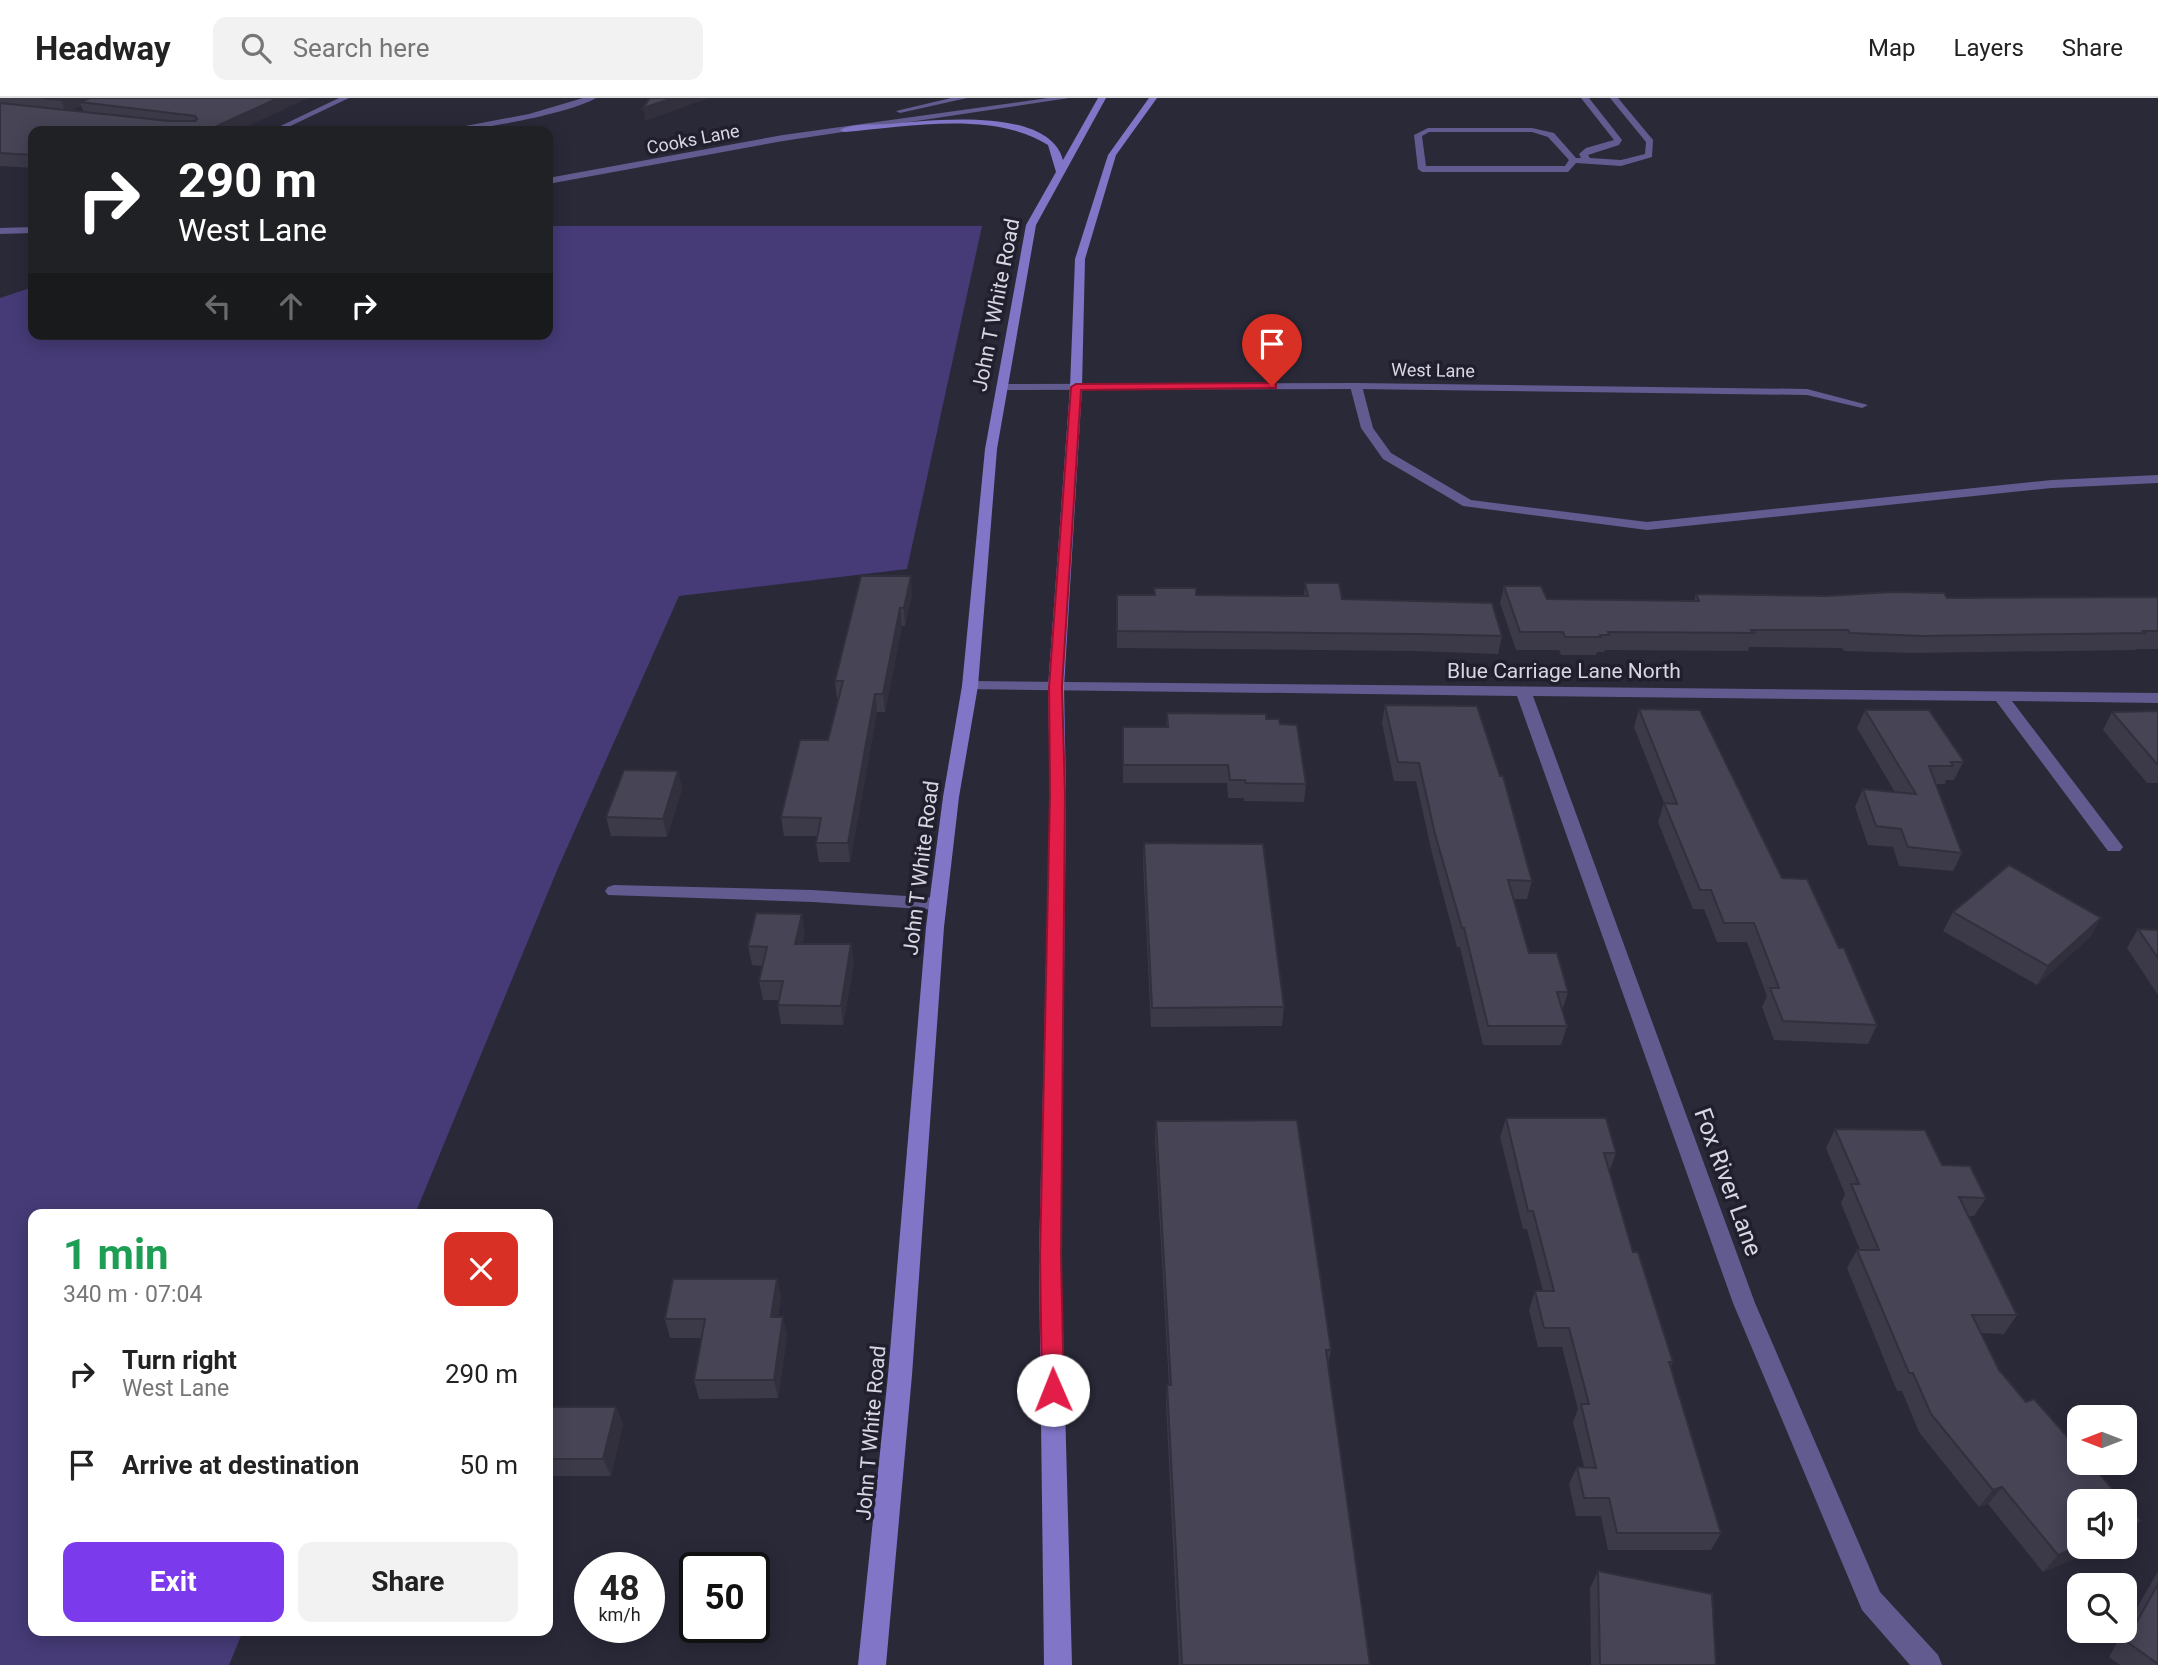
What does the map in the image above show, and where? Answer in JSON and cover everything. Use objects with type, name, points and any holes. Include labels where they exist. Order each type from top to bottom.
[{"type":"main road","name":"John T White Road","points":[[872,1665],[901,1362],[938,904],[951,797],[970,686],[991,449],[1031,225],[1102,98]]},
{"type":"main road","points":[[1058,1665],[1051,1257],[1058,794],[1056,687],[1076,387],[1080,259],[1086,232],[1112,155],[1153,98]]},
{"type":"main road","points":[[844,130],[941,123],[1014,126],[1039,135],[1051,143],[1056,151],[1061,173]]},
{"type":"street","points":[[285,126],[345,98]]},
{"type":"street","points":[[472,126],[530,116],[592,98]]},
{"type":"street","name":"Cooks Lane","points":[[844,130],[864,120],[890,113],[963,98]]},
{"type":"street","name":"Cooks Lane","points":[[553,180],[783,138],[1065,98]]},
{"type":"street","points":[[1585,98],[1618,140],[1616,143],[1589,150],[1583,154],[1586,159]]},
{"type":"street","points":[[1573,160],[1621,163],[1649,155],[1650,142],[1614,98]]},
{"type":"street","points":[[1428,130],[1532,130],[1551,135],[1573,160],[1568,169],[1422,169],[1418,135],[1428,130]]},
{"type":"street","points":[[0,231],[28,230]]},
{"type":"street","points":[[1356,386],[1367,428],[1387,456],[1468,503],[1647,526],[1710,522],[2052,484],[2158,479]]},
{"type":"street","name":"West Lane","points":[[1002,387],[1356,386],[1807,392],[1862,405]]},
{"type":"street","name":"Blue Carriage Lane North","points":[[970,686],[2158,698]]},
{"type":"street","name":"Fox River Lane","points":[[1524,693],[1744,1303],[1871,1601],[1928,1665]]},
{"type":"street","points":[[1999,695],[2114,847]]},
{"type":"street","points":[[614,891],[812,896],[938,904]]},
{"type":"shaded area","points":[[553,226],[982,226],[907,569],[679,596],[558,868],[417,1209],[28,1209],[28,1636],[241,1636],[229,1665],[0,1665],[0,298],[28,289],[28,340],[553,340]]},
{"type":"building","points":[[90,98],[278,98],[217,126],[28,126],[28,155],[0,153],[0,103],[169,121],[197,119],[195,116],[80,102]]},
{"type":"building","points":[[650,98],[673,98],[643,108]]},
{"type":"building","points":[[861,576],[911,576],[904,608],[900,608],[883,694],[875,694],[848,843],[816,843],[821,818],[781,817],[800,740],[828,740],[843,681],[835,681]]},
{"type":"building","points":[[1305,583],[1339,583],[1342,599],[1492,603],[1502,636],[1117,631],[1117,595],[1155,595],[1154,588],[1196,588],[1196,595],[1308,596]]},
{"type":"building","points":[[1504,586],[1541,586],[1547,599],[1699,601],[1696,594],[1826,596],[1891,592],[1944,593],[1947,598],[2158,597],[2158,631],[1921,636],[1850,633],[1848,630],[1751,630],[1754,633],[1608,632],[1609,635],[1600,635],[1601,637],[1565,637],[1563,632],[1520,632]]},
{"type":"building","points":[[1385,705],[1477,706],[1500,776],[1503,776],[1532,881],[1508,880],[1529,953],[1557,953],[1568,992],[1557,992],[1567,1026],[1488,1026],[1464,928],[1435,834],[1419,763],[1398,762]]},
{"type":"building","points":[[1639,709],[1700,710],[1782,878],[1807,879],[1839,948],[1844,948],[1877,1025],[1783,1021],[1770,988],[1779,988],[1754,923],[1724,923],[1711,890],[1700,890],[1664,803],[1677,804]]},
{"type":"building","points":[[1865,710],[1929,710],[1963,760],[1951,762],[1953,766],[1929,766],[1962,853],[1908,847],[1901,829],[1876,826],[1863,789],[1916,794]]},
{"type":"building","points":[[2158,711],[2158,764],[2157,764],[2112,712]]},
{"type":"building","points":[[1167,713],[1266,714],[1266,719],[1279,719],[1280,724],[1297,725],[1306,784],[1246,783],[1245,780],[1230,780],[1228,765],[1123,765],[1123,727],[1168,727]]},
{"type":"building","points":[[624,770],[678,771],[663,819],[606,817]]},
{"type":"building","points":[[1144,843],[1263,844],[1284,1007],[1152,1008]]},
{"type":"building","points":[[2009,865],[2101,918],[2048,966],[1953,912]]},
{"type":"building","points":[[756,913],[802,914],[795,944],[851,944],[841,1006],[778,1005],[783,981],[759,981],[767,947],[748,946]]},
{"type":"building","points":[[2138,929],[2158,930],[2158,958]]},
{"type":"building","points":[[1506,1118],[1606,1118],[1616,1153],[1604,1153],[1633,1252],[1638,1252],[1673,1362],[1669,1362],[1721,1533],[1617,1533],[1609,1498],[1584,1498],[1577,1467],[1596,1468],[1581,1404],[1589,1404],[1569,1328],[1544,1328],[1535,1291],[1554,1291],[1533,1211],[1528,1211]]},
{"type":"building","points":[[1297,1120],[1331,1350],[1326,1350],[1370,1665],[1182,1665],[1167,1385],[1171,1385],[1156,1121]]},
{"type":"building","points":[[1835,1129],[1925,1130],[1942,1165],[1970,1166],[1986,1198],[1959,1197],[2017,1315],[1972,1315],[1999,1370],[2026,1402],[2034,1399],[2067,1436],[2067,1475],[2100,1475],[2113,1489],[2067,1489],[2067,1551],[2058,1555],[2002,1487],[1993,1490],[1931,1414],[1913,1373],[1909,1373],[1857,1250],[1879,1250],[1851,1184],[1859,1184]]},
{"type":"building","points":[[673,1279],[777,1279],[771,1317],[783,1317],[774,1380],[694,1380],[705,1319],[665,1319]]},
{"type":"building","points":[[553,1407],[616,1407],[603,1459],[553,1459]]},
{"type":"building","points":[[1598,1571],[1712,1594],[1716,1665],[1600,1665]]},
{"type":"building","points":[[2158,1584],[2158,1664],[2129,1643],[2137,1643],[2137,1621]]},
{"type":"route","points":[[1053,1390],[1051,1257],[1058,794],[1056,687],[1076,387],[1272,386]]}]
